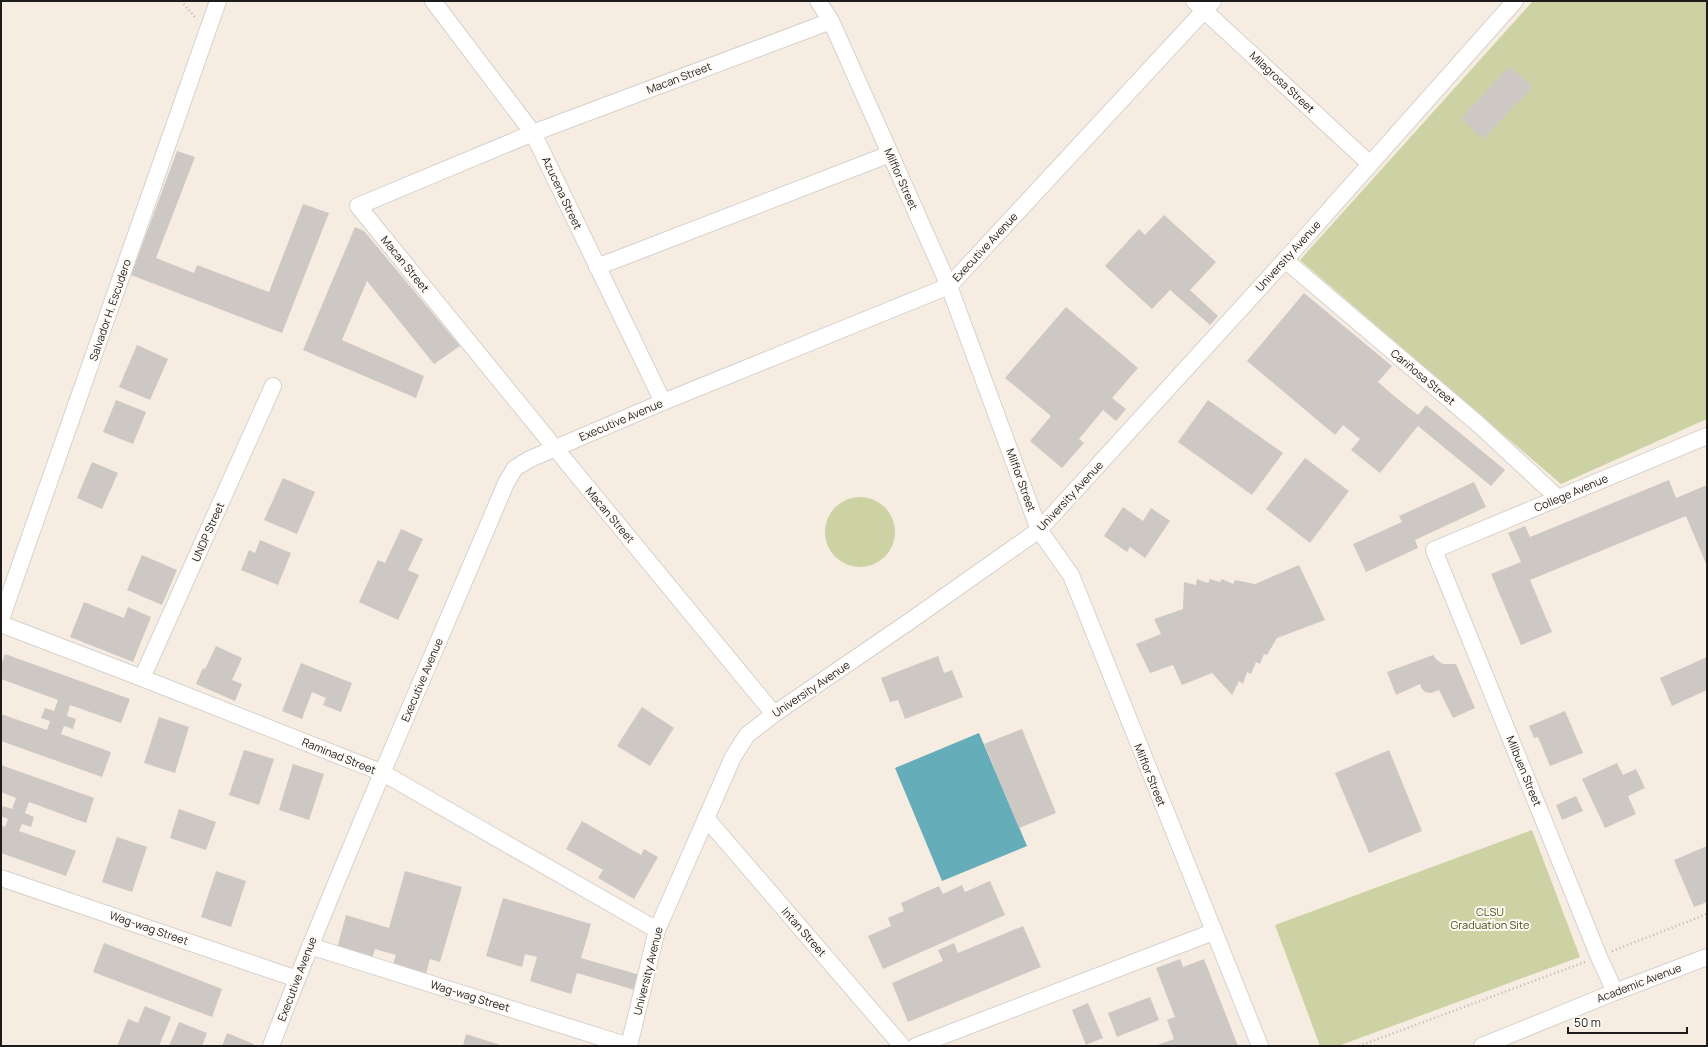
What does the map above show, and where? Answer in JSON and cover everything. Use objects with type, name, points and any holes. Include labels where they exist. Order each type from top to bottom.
[{"type":"street","name":"Salvador H. Escudero","points":[[1,619],[218,1]]},
{"type":"street","name":"Azucena Street","points":[[433,1],[533,132],[662,402]]},
{"type":"street","name":"Milflor Street","points":[[818,1],[831,21],[949,286],[1039,530],[1071,575],[1260,1046]]},
{"type":"street","name":"University Avenue","points":[[629,1046],[657,930],[733,757],[741,744],[755,728],[774,714],[1039,530],[1285,260],[1515,1]]},
{"type":"street","name":"Milagrosa Street","points":[[1204,4],[1370,164]]},
{"type":"street","name":"Executive Avenue","points":[[271,1046],[310,946],[510,475],[521,463],[555,448],[662,402],[949,286],[1204,4]]},
{"type":"street","name":"Macan Street","points":[[774,714],[358,206],[533,132],[831,21]]},
{"type":"street","points":[[597,267],[890,154]]},
{"type":"street","name":"Cariñosa Street","points":[[1285,260],[1477,422],[1558,498]]},
{"type":"street","name":"UNDP Street","points":[[142,678],[273,386]]},
{"type":"street","name":"College Avenue","points":[[1434,550],[1707,436]]},
{"type":"street","name":"Milbuen Street","points":[[1434,550],[1599,957],[1615,992]]},
{"type":"street","name":"Raminad Street","points":[[1,624],[383,773],[657,930]]},
{"type":"street","name":"Intan Street","points":[[706,818],[902,1046]]},
{"type":"street","name":"Wag-wag Street","points":[[1,878],[297,979]]},
{"type":"street","points":[[916,1046],[1213,932]]},
{"type":"street","name":"Wag-wag Street","points":[[310,946],[629,1046]]},
{"type":"street","name":"Academic Avenue","points":[[1482,1046],[1615,992],[1707,957]]},
{"type":"path","points":[[1359,1046],[1599,957],[1707,914]]},
{"type":"shaded area","points":[[1,1],[1707,1],[1707,1046],[1,1046]]},
{"type":"green space","points":[[1533,1],[1707,1],[1707,419],[1561,484],[1300,260]]},
{"type":"green space","points":[[860,497],[873,500],[885,507],[892,519],[895,532],[892,545],[885,557],[873,564],[860,567],[847,564],[835,557],[828,545],[825,532],[828,519],[835,507],[847,500]]},
{"type":"green space","name":"CLSU Graduation Site","points":[[1532,830],[1580,957],[1338,1046],[1320,1046],[1275,925]]},
{"type":"water","points":[[979,733],[1027,846],[942,881],[895,768]]},
{"type":"building","points":[[1510,66],[1533,87],[1483,139],[1461,118]]},
{"type":"building","points":[[177,151],[195,157],[156,258],[194,273],[197,265],[269,292],[303,204],[329,213],[282,333],[131,275]]},
{"type":"building","points":[[1164,215],[1216,262],[1190,290],[1218,316],[1210,325],[1170,290],[1152,309],[1105,266],[1139,229],[1145,235]]},
{"type":"building","points":[[355,227],[364,231],[460,346],[434,364],[367,281],[342,340],[424,376],[416,398],[303,350]]},
{"type":"building","points":[[1304,293],[1392,366],[1378,382],[1418,415],[1426,405],[1505,470],[1491,486],[1418,426],[1380,473],[1351,450],[1360,439],[1343,425],[1335,435],[1247,361]]},
{"type":"building","points":[[1066,307],[1138,368],[1112,398],[1126,409],[1116,421],[1103,410],[1079,439],[1084,443],[1062,468],[1030,441],[1051,416],[1005,378]]},
{"type":"building","points":[[137,345],[168,359],[150,400],[119,387]]},
{"type":"building","points":[[116,400],[146,412],[133,444],[103,432]]},
{"type":"building","points":[[1208,400],[1283,453],[1252,495],[1178,442]]},
{"type":"building","points":[[1305,458],[1349,491],[1310,543],[1266,509]]},
{"type":"building","points":[[92,462],[118,473],[102,509],[77,498]]},
{"type":"building","points":[[283,478],[315,492],[297,534],[264,520]]},
{"type":"building","points":[[1669,480],[1676,498],[1707,485],[1707,566],[1686,516],[1530,580],[1552,632],[1521,645],[1491,574],[1521,562],[1508,533],[1525,526],[1530,537]]},
{"type":"building","points":[[1474,482],[1486,507],[1415,540],[1418,548],[1366,572],[1353,544],[1402,522],[1399,516]]},
{"type":"building","points":[[1123,507],[1143,521],[1151,508],[1170,521],[1145,558],[1130,547],[1127,552],[1104,536]]},
{"type":"building","points":[[401,529],[423,539],[408,570],[419,575],[398,620],[359,602],[378,560],[385,563]]},
{"type":"building","points":[[260,540],[291,553],[278,585],[241,570],[249,550],[255,553]]},
{"type":"building","points":[[142,555],[177,570],[162,605],[127,590]]},
{"type":"building","points":[[1299,565],[1325,620],[1277,638],[1267,655],[1264,654],[1260,664],[1256,662],[1251,674],[1247,672],[1243,684],[1239,681],[1232,695],[1212,673],[1182,685],[1173,665],[1150,673],[1136,644],[1161,634],[1154,619],[1183,609],[1184,582],[1196,585],[1197,579],[1208,583],[1210,579],[1220,582],[1222,579],[1233,584],[1235,580],[1255,584]]},
{"type":"building","points":[[84,602],[124,618],[128,607],[151,617],[133,662],[70,637]]},
{"type":"building","points":[[216,646],[242,658],[232,680],[242,684],[235,701],[196,684],[203,668],[205,669]]},
{"type":"building","points":[[5,654],[130,699],[121,723],[70,705],[67,716],[76,719],[73,729],[64,726],[61,734],[111,752],[102,777],[1,741],[1,714],[47,730],[50,721],[41,718],[45,708],[54,711],[58,700],[1,679],[1,666]]},
{"type":"building","points":[[1433,655],[1443,664],[1456,664],[1475,708],[1453,718],[1439,690],[1431,693],[1425,692],[1420,684],[1396,695],[1387,672]]},
{"type":"building","points":[[938,656],[944,673],[952,670],[963,697],[905,719],[898,700],[890,702],[881,678]]},
{"type":"building","points":[[1707,657],[1707,690],[1672,706],[1660,678]]},
{"type":"building","points":[[301,663],[352,683],[341,712],[323,705],[326,698],[312,692],[302,719],[282,711]]},
{"type":"building","points":[[642,707],[674,728],[650,766],[617,746]]},
{"type":"building","points":[[1565,711],[1583,753],[1550,766],[1538,737],[1534,738],[1529,726]]},
{"type":"building","points":[[159,717],[189,727],[175,773],[144,763]]},
{"type":"building","points":[[1022,729],[1056,813],[1019,828],[984,744]]},
{"type":"building","points":[[244,750],[274,759],[259,805],[229,795]]},
{"type":"building","points":[[1389,750],[1422,831],[1369,853],[1335,773]]},
{"type":"building","points":[[1617,763],[1623,775],[1636,769],[1645,788],[1628,796],[1636,814],[1605,828],[1582,779]]},
{"type":"building","points":[[293,764],[324,774],[309,820],[279,810]]},
{"type":"building","points":[[1,765],[94,798],[86,823],[29,802],[25,813],[34,817],[31,827],[22,824],[19,831],[76,851],[66,876],[1,853],[1,825],[5,827],[8,819],[1,816],[1,811],[3,806],[12,809],[16,798],[1,792]]},
{"type":"building","points":[[1576,796],[1583,811],[1562,820],[1556,805]]},
{"type":"building","points":[[179,809],[216,822],[206,850],[170,838]]},
{"type":"building","points":[[582,821],[641,855],[644,849],[658,857],[634,899],[598,878],[603,870],[566,849]]},
{"type":"building","points":[[117,837],[147,847],[132,892],[102,882]]},
{"type":"building","points":[[1707,846],[1707,902],[1694,907],[1674,860]]},
{"type":"building","points":[[216,871],[246,881],[231,927],[201,917]]},
{"type":"building","points":[[405,871],[462,887],[440,962],[430,959],[425,977],[392,967],[396,955],[375,949],[371,962],[336,952],[346,915],[389,928]]},
{"type":"building","points":[[990,881],[1005,915],[883,969],[868,936],[891,926],[888,918],[904,911],[901,903],[939,886],[943,894],[962,885],[965,892]]},
{"type":"building","points":[[503,898],[591,924],[581,958],[640,975],[635,990],[577,973],[571,994],[530,981],[537,957],[525,954],[522,967],[486,956]]},
{"type":"building","points":[[1023,926],[1041,967],[908,1022],[892,983],[943,961],[938,950],[954,943],[958,953]]},
{"type":"building","points":[[104,943],[222,989],[212,1017],[93,972]]},
{"type":"building","points":[[1180,959],[1183,967],[1204,959],[1238,1046],[1155,1046],[1174,1039],[1167,1020],[1175,1017],[1156,968]]},
{"type":"building","points":[[1150,997],[1159,1020],[1117,1037],[1108,1013]]},
{"type":"building","points":[[1088,1003],[1103,1038],[1086,1045],[1072,1010]]},
{"type":"building","points":[[145,1006],[171,1017],[159,1046],[117,1046],[128,1019],[138,1023]]},
{"type":"building","points":[[179,1022],[207,1033],[202,1046],[169,1046]]},
{"type":"building","points":[[227,1033],[254,1044],[253,1046],[222,1046]]},
{"type":"building","points":[[466,1034],[504,1046],[463,1046]]}]
